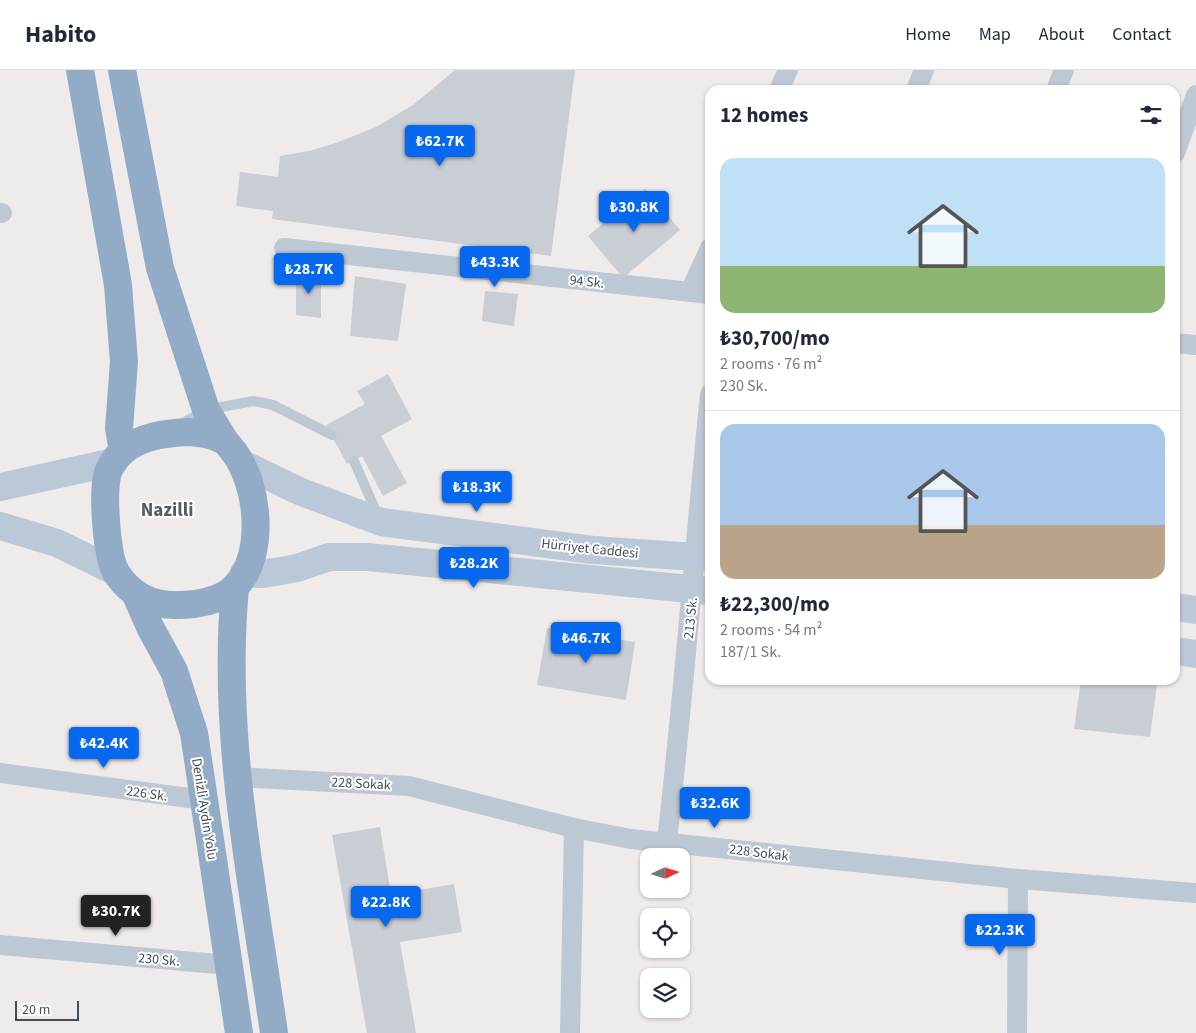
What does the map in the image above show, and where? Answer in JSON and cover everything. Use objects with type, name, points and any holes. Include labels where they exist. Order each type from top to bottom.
[{"type":"highway","points":[[80,70],[118,285],[124,362],[118,428],[118,457]]},
{"type":"highway","points":[[122,70],[160,268],[206,410],[225,441],[243,464],[255,514],[255,534],[251,560],[239,580],[217,598],[178,605],[160,604],[136,595],[116,572],[106,527],[108,475],[118,457],[142,441],[165,433],[207,434],[225,441]]},
{"type":"highway","points":[[239,580],[232,616],[233,732],[237,777],[274,1033]]},
{"type":"highway","name":"Denizli Aydın Yolu","points":[[136,595],[174,671],[194,732],[239,1033]]},
{"type":"main road","points":[[0,487],[118,457]]},
{"type":"main road","name":"Hürriyet Caddesi","points":[[243,464],[299,491],[380,522],[592,550],[702,557]]},
{"type":"main road","points":[[0,526],[57,543],[116,572]]},
{"type":"main road","points":[[239,580],[260,574],[297,568],[329,557],[368,557],[702,590]]},
{"type":"main road","points":[[1180,608],[1196,610]]},
{"type":"main road","points":[[1180,652],[1196,654]]},
{"type":"street","points":[[781,85],[788,70]]},
{"type":"street","points":[[918,85],[924,70]]},
{"type":"street","points":[[1058,85],[1064,70]]},
{"type":"street","points":[[1180,139],[1196,95]]},
{"type":"street","name":"94 Sk.","points":[[284,248],[700,293]]},
{"type":"street","points":[[700,293],[705,270]]},
{"type":"street","points":[[1180,343],[1196,345]]},
{"type":"street","name":"213 Sk.","points":[[667,841],[702,590],[705,496]]},
{"type":"street","name":"226 Sk.","points":[[0,773],[204,800]]},
{"type":"street","name":"228 Sokak","points":[[237,777],[409,786],[574,828],[631,839],[667,841],[811,859],[1018,879],[1196,893]]},
{"type":"street","points":[[570,1033],[574,828]]},
{"type":"street","points":[[1017,1033],[1018,879]]},
{"type":"street","name":"230 Sk.","points":[[0,945],[229,965]]},
{"type":"lane","points":[[165,433],[206,410],[253,401],[273,405],[332,435]]},
{"type":"lane","points":[[354,460],[380,522]]},
{"type":"building","points":[[455,70],[575,70],[551,256],[272,219],[273,211],[236,206],[240,172],[278,177],[280,156],[309,151],[336,143],[376,127],[413,105]]},
{"type":"building","points":[[645,189],[680,230],[623,278],[588,236]]},
{"type":"building","points":[[296,272],[321,274],[321,318],[296,315]]},
{"type":"building","points":[[355,276],[406,284],[398,341],[350,336]]},
{"type":"building","points":[[485,291],[518,294],[514,326],[482,321]]},
{"type":"building","points":[[388,374],[412,419],[381,436],[407,483],[383,496],[362,456],[347,464],[326,425],[365,404],[357,391]]},
{"type":"building","points":[[547,628],[635,642],[626,700],[537,685]]},
{"type":"building","points":[[1080,685],[1157,685],[1150,737],[1074,729]]},
{"type":"building","points":[[380,827],[391,895],[454,884],[462,932],[400,942],[416,1033],[367,1033],[332,835]]},
{"type":"district","name":"Nazilli","points":[[167,509]]}]
